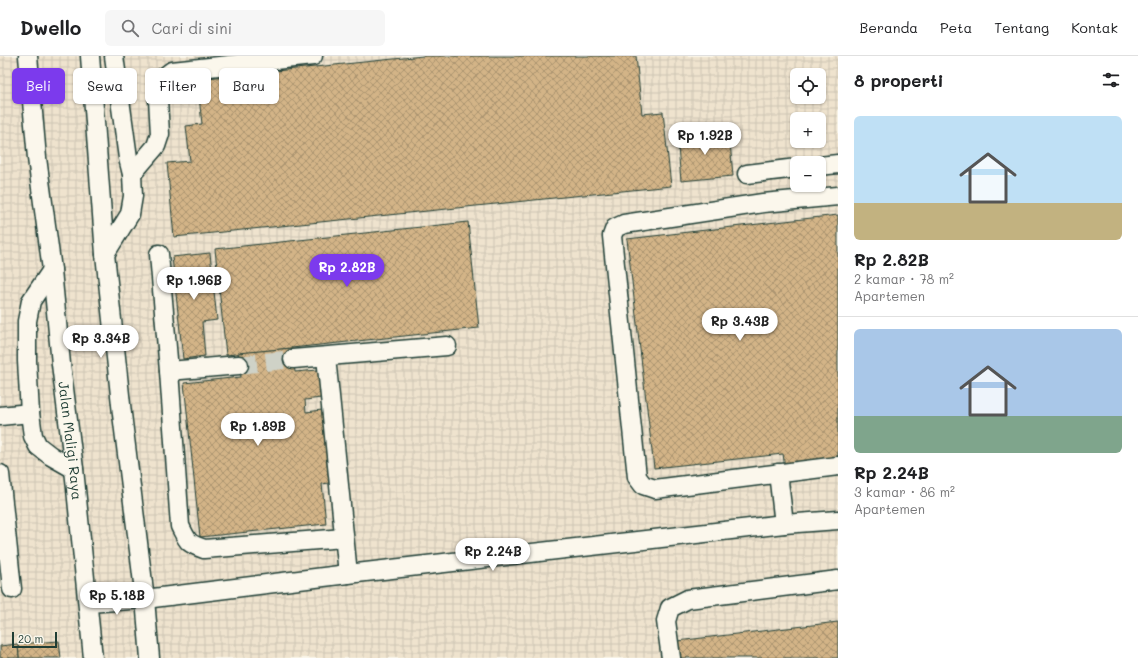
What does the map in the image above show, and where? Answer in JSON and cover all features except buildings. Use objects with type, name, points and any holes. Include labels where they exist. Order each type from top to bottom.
[{"type":"street","name":"Jalan Maligi Raya","points":[[28,56],[37,158],[52,270],[93,658]]},
{"type":"street","points":[[90,56],[105,254],[122,414],[145,599],[150,658]]},
{"type":"street","points":[[105,254],[130,214],[133,196],[132,174],[128,158],[114,56]]},
{"type":"street","points":[[132,174],[156,146],[160,134],[158,99],[159,86],[164,77],[172,72],[314,56]]},
{"type":"street","points":[[826,165],[838,164]]},
{"type":"street","points":[[747,174],[790,169]]},
{"type":"street","points":[[838,196],[763,203],[624,224],[615,228],[612,236],[636,477],[643,485],[655,489],[838,466]]},
{"type":"street","points":[[159,254],[180,526],[186,539],[192,545],[204,549],[344,538]]},
{"type":"street","points":[[52,270],[31,301],[26,321],[30,413],[34,436],[38,446],[51,456],[74,469]]},
{"type":"street","points":[[293,359],[446,346]]},
{"type":"street","points":[[326,357],[348,574]]},
{"type":"street","points":[[169,371],[239,365]]},
{"type":"street","points":[[0,416],[30,413]]},
{"type":"street","points":[[778,473],[784,524]]},
{"type":"street","points":[[0,474],[12,589]]},
{"type":"street","points":[[88,603],[145,599],[784,524],[838,520]]},
{"type":"street","points":[[671,658],[666,621],[670,608],[688,599],[838,580]]},
{"type":"shaded area","points":[[0,56],[838,56],[838,658],[0,658]]},
{"type":"tunnel","points":[[239,365],[293,359]]}]
